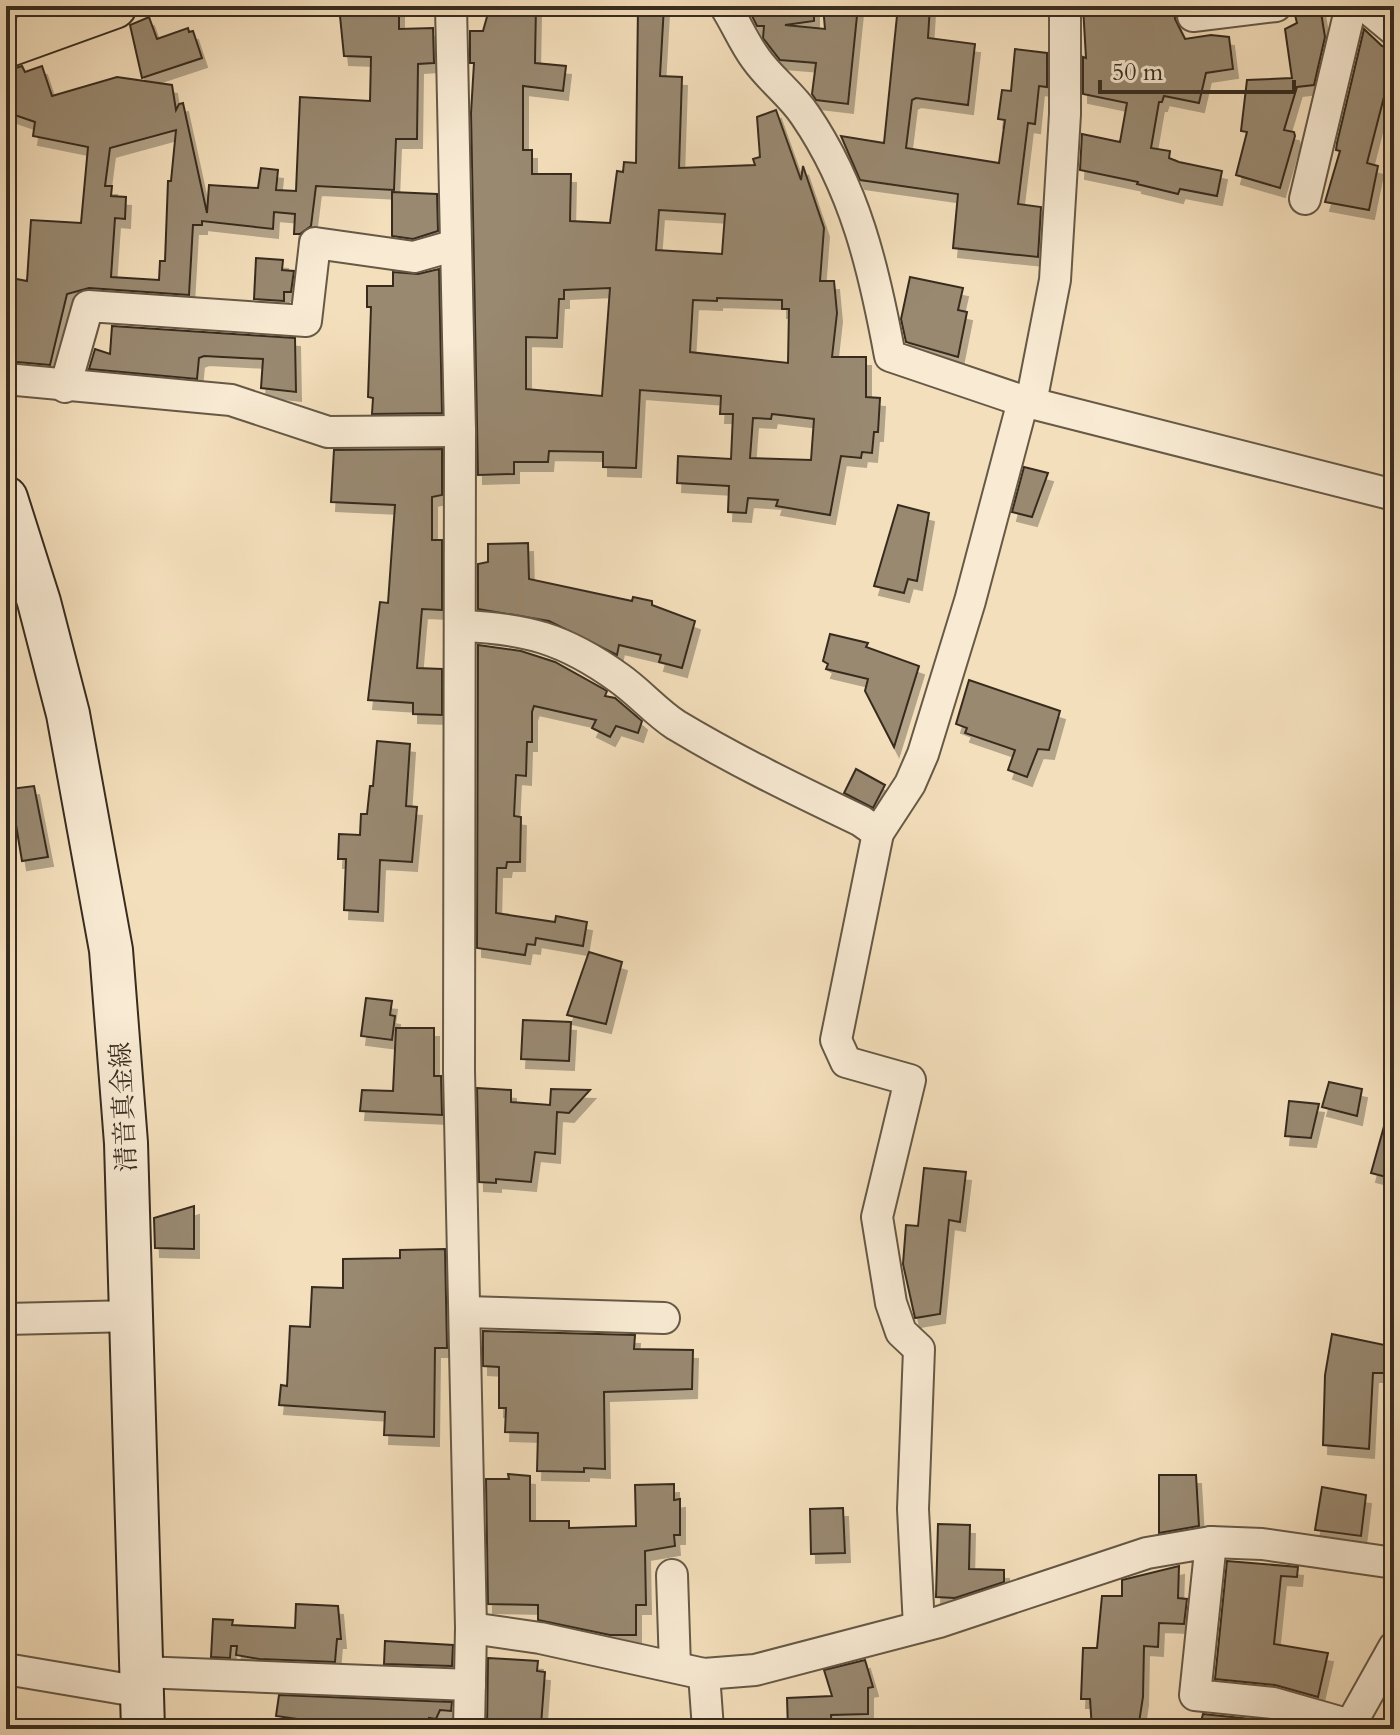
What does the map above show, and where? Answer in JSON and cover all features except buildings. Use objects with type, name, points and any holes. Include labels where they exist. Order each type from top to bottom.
[{"type":"highway","points":[[6,45],[114,6]]},
{"type":"main road","name":"清音真金線","points":[[6,498],[39,602],[68,714],[105,911],[122,1067],[133,1316],[142,1698]]},
{"type":"street","points":[[451,6],[460,431],[459,1071],[471,1628],[469,1729]]},
{"type":"street","points":[[725,6],[757,61],[785,88],[805,115],[848,194],[875,276],[890,356],[1027,402],[1394,495]]},
{"type":"street","points":[[919,1627],[913,1509],[919,1349],[901,1332],[891,1303],[877,1217],[910,1080],[846,1062],[836,1040],[878,833],[910,784],[923,754],[1027,402],[1055,280],[1065,114],[1065,6]]},
{"type":"street","points":[[1192,6],[1193,16],[1276,6]]},
{"type":"street","points":[[1305,199],[1351,6]]},
{"type":"street","points":[[1365,6],[1394,30]]},
{"type":"street","points":[[65,387],[88,306],[306,321],[315,243],[414,257],[456,245]]},
{"type":"street","points":[[6,379],[65,387],[231,400],[328,432],[460,431]]},
{"type":"street","points":[[460,626],[511,628],[561,643],[620,678],[672,722],[747,766],[861,821],[878,833]]},
{"type":"street","points":[[465,1312],[664,1318]]},
{"type":"street","points":[[6,1319],[133,1316]]},
{"type":"street","points":[[471,1628],[540,1638],[704,1674],[755,1670],[919,1627],[1147,1553],[1211,1542],[1262,1544],[1394,1563]]},
{"type":"street","points":[[1211,1542],[1195,1695],[1273,1703],[1349,1727],[1394,1647]]},
{"type":"street","points":[[672,1575],[675,1667]]},
{"type":"street","points":[[6,1669],[142,1698],[470,1685]]},
{"type":"street","points":[[704,1674],[708,1729]]}]
